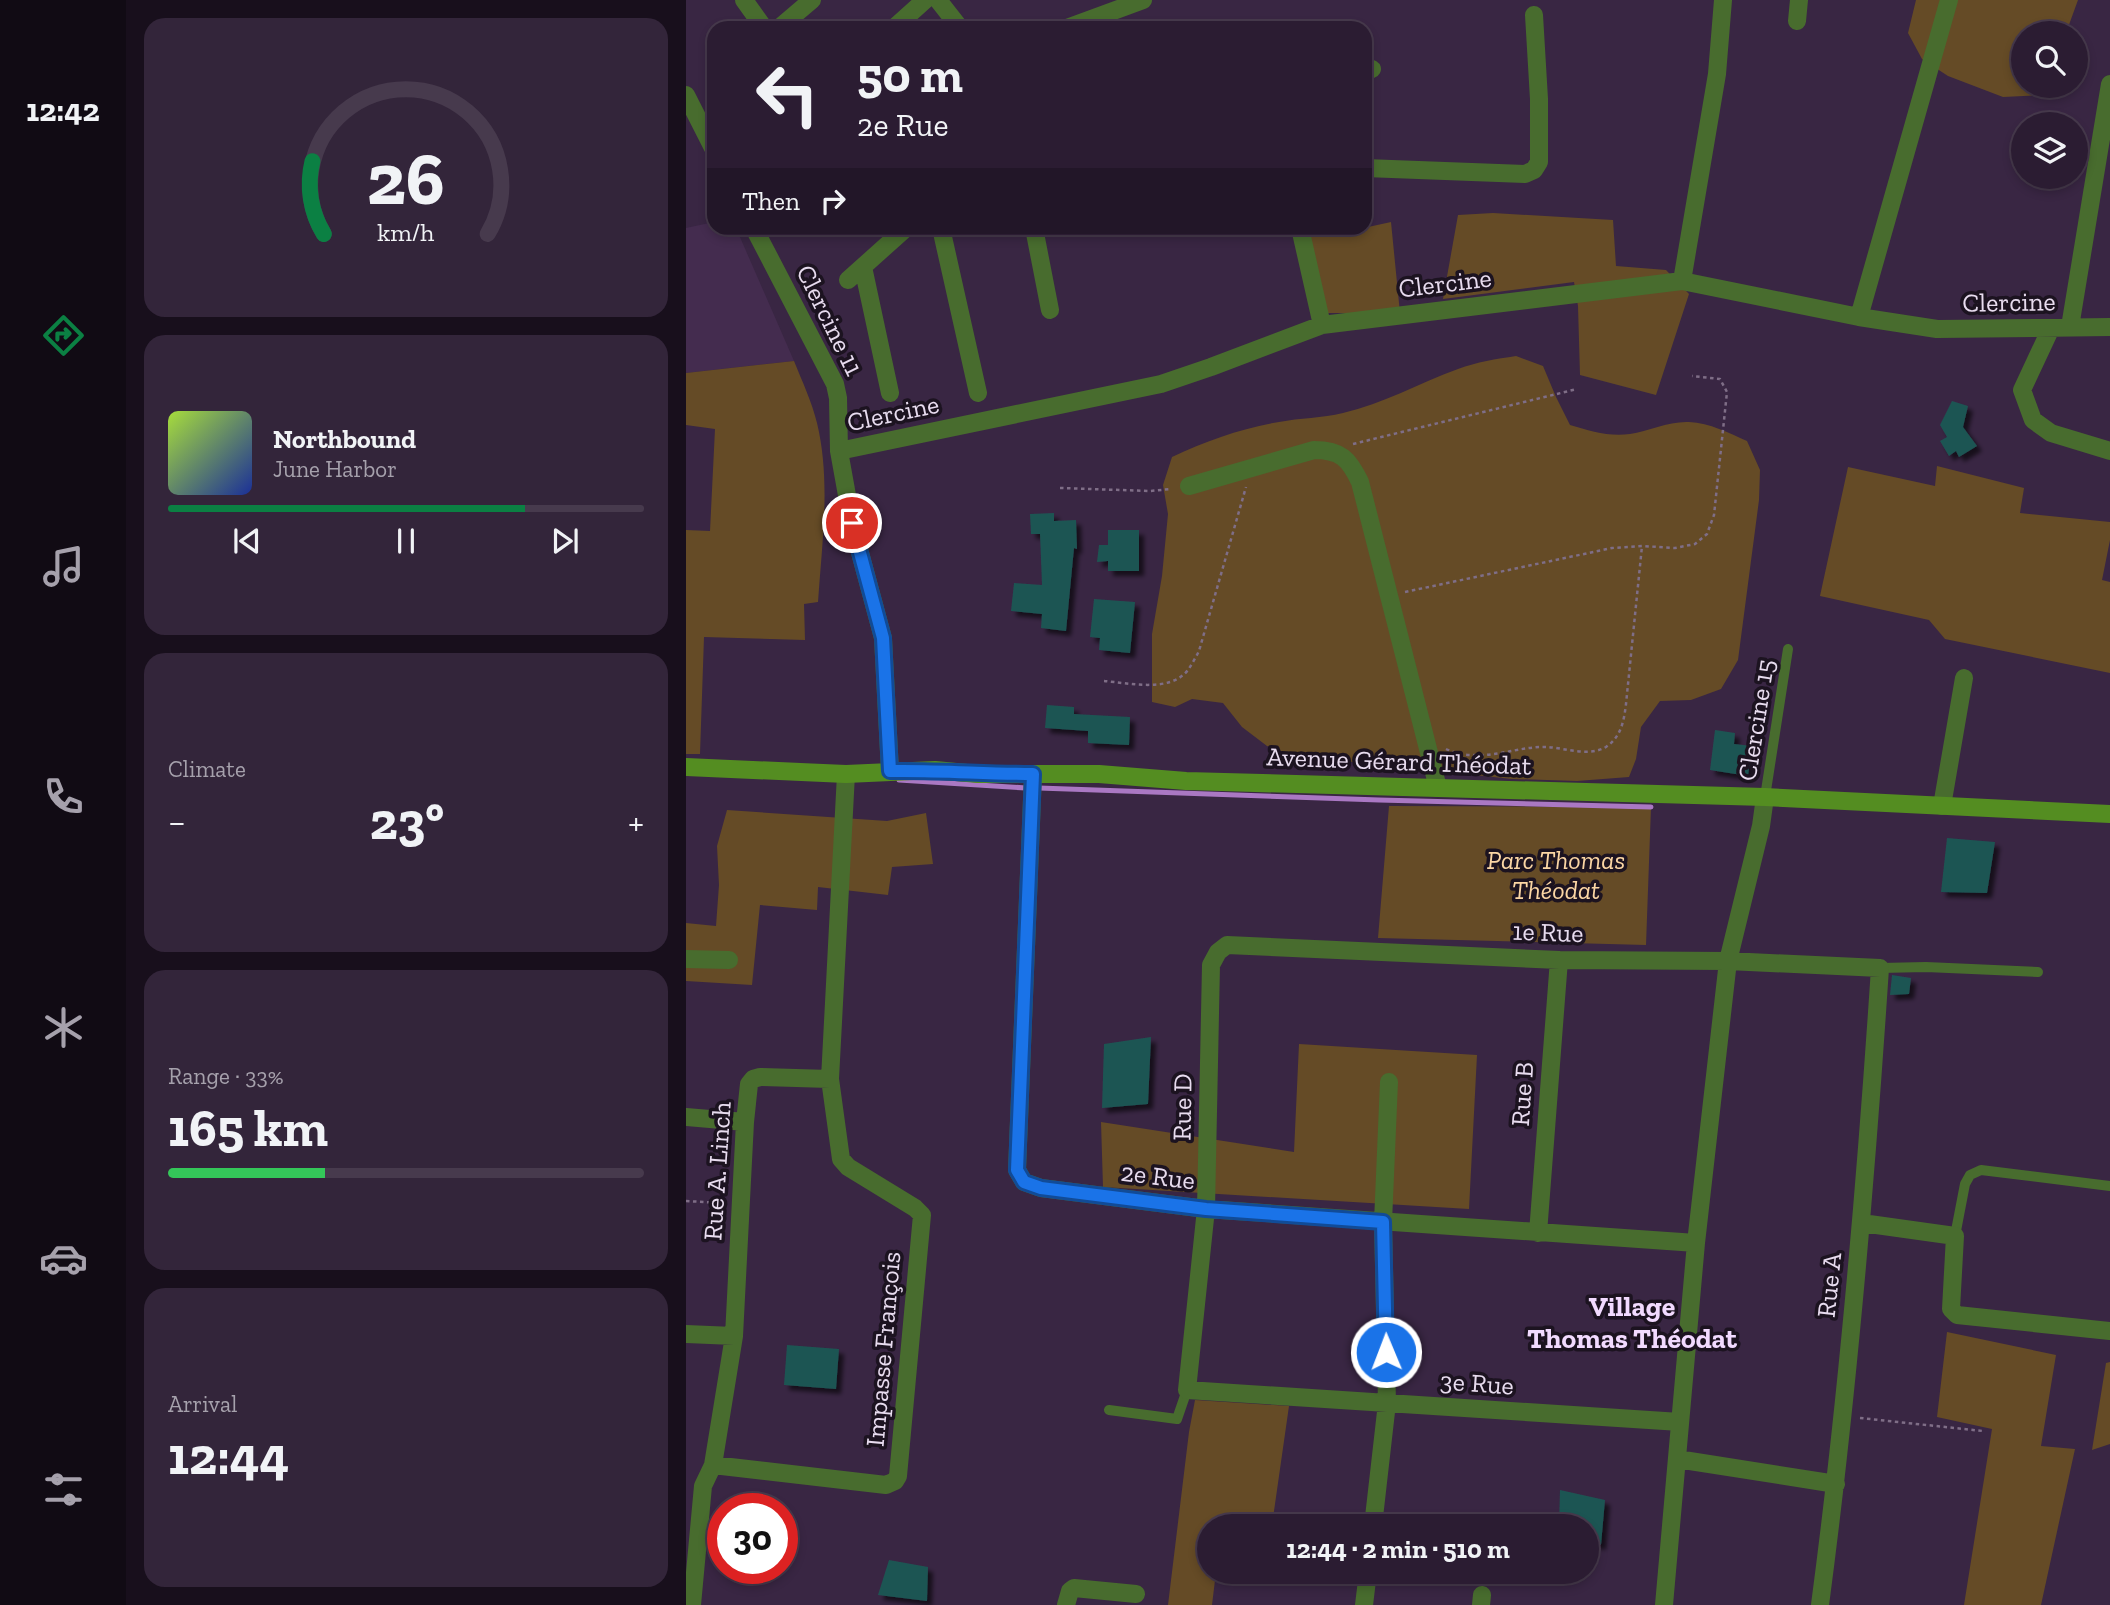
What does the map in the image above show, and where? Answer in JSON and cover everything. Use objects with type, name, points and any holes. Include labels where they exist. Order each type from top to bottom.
[{"type":"street","points":[[744,0],[759,21]]},
{"type":"street","points":[[787,21],[812,0]]},
{"type":"street","points":[[902,21],[925,0]]},
{"type":"street","points":[[938,0],[954,21]]},
{"type":"street","points":[[1086,21],[1143,0]]},
{"type":"street","points":[[1682,281],[1717,75],[1723,0]]},
{"type":"street","points":[[1797,21],[1799,0]]},
{"type":"street","points":[[1859,317],[1949,0]]},
{"type":"street","points":[[1372,168],[1525,174],[1534,170],[1539,162],[1534,15]]},
{"type":"street","points":[[2070,327],[2110,84]]},
{"type":"street","points":[[686,95],[707,136]]},
{"type":"street","name":"Clercine 11","points":[[758,235],[835,384],[838,398],[839,451],[852,523],[883,638],[890,771]]},
{"type":"street","points":[[848,281],[898,235]]},
{"type":"street","points":[[943,235],[978,393]]},
{"type":"street","points":[[1035,235],[1050,310]]},
{"type":"street","points":[[1302,235],[1322,325]]},
{"type":"street","points":[[863,267],[890,393]]},
{"type":"street","name":"Clercine","points":[[839,451],[1161,384],[1322,325],[1682,281],[1859,317],[1937,329],[2110,327]]},
{"type":"street","points":[[2051,328],[2022,390],[2033,420],[2051,433],[2110,451]]},
{"type":"street","points":[[1189,486],[1314,450],[1329,450],[1343,456],[1352,466],[1360,482],[1438,788]]},
{"type":"street","points":[[1941,806],[1964,678]]},
{"type":"street","name":"Avenue Gérard Théodat","points":[[686,767],[846,778],[890,771],[935,770],[978,774],[1099,774],[1186,780],[1765,797],[2110,814]]},
{"type":"street","name":"2e Rue","points":[[1033,774],[1017,1170],[1024,1182],[1041,1188],[1206,1209],[1696,1243]]},
{"type":"street","points":[[830,1079],[846,778]]},
{"type":"street","points":[[1664,1605],[1696,1243],[1728,961],[1761,826],[1765,797]]},
{"type":"street","name":"1e Rue","points":[[1218,952],[1227,946],[1559,960],[1728,961],[1880,968]]},
{"type":"street","name":"Rue D","points":[[1187,1390],[1206,1209],[1211,965],[1218,952]]},
{"type":"street","points":[[686,959],[729,960]]},
{"type":"street","name":"Rue B","points":[[1538,1233],[1559,960]]},
{"type":"street","name":"Rue A","points":[[1820,1605],[1836,1484],[1862,1223],[1880,968]]},
{"type":"street","name":"Rue A. Linch","points":[[692,1605],[694,1486],[713,1465],[734,1336],[749,1084],[760,1077],[830,1079]]},
{"type":"street","name":"Impasse François","points":[[713,1465],[886,1485],[895,1481],[898,1476],[922,1215],[848,1167],[841,1159],[830,1079]]},
{"type":"street","points":[[1374,1514],[1387,1404],[1383,1222],[1389,1082]]},
{"type":"street","points":[[686,1118],[745,1122]]},
{"type":"street","points":[[1862,1223],[1955,1236],[1951,1308],[1957,1315],[2110,1331]]},
{"type":"street","points":[[686,1334],[734,1336]]},
{"type":"street","name":"3e Rue","points":[[1187,1390],[1680,1422]]},
{"type":"street","points":[[1677,1459],[1836,1484]]},
{"type":"street","points":[[1364,1605],[1367,1584]]},
{"type":"street","points":[[1066,1605],[1070,1591],[1074,1588],[1136,1594]]},
{"type":"lane","name":"Clercine 15","points":[[1765,797],[1788,649]]},
{"type":"lane","points":[[1880,968],[1926,967],[2038,972]]},
{"type":"lane","points":[[1955,1236],[1965,1184],[1970,1175],[1981,1170],[2110,1186]]},
{"type":"lane","points":[[1110,1410],[1177,1419],[1187,1390]]},
{"type":"path","points":[[1388,595],[1612,548],[1675,548],[1695,544],[1707,534],[1714,515],[1727,392],[1720,379],[1692,376]]},
{"type":"path","points":[[1329,450],[1577,389]]},
{"type":"path","points":[[1104,681],[1145,685],[1168,683],[1186,672],[1199,651],[1252,467]]},
{"type":"path","points":[[1060,488],[1150,491],[1189,486]]},
{"type":"path","points":[[1424,735],[1454,753],[1473,756],[1547,747],[1588,752],[1604,748],[1616,738],[1626,705],[1642,546]]},
{"type":"path","points":[[686,1201],[741,1204]]},
{"type":"path","points":[[1843,1416],[1983,1431]]},
{"type":"shaded area","points":[[707,224],[707,235],[739,235],[794,361],[686,373],[686,228]]},
{"type":"green space","points":[[1916,0],[2078,0],[2070,21],[2011,21],[2011,97],[2003,97],[1948,76],[1922,59],[1908,33]]},
{"type":"green space","points":[[1493,213],[1613,220],[1616,266],[1666,270],[1689,294],[1656,395],[1580,375],[1578,306],[1574,282],[1443,299],[1458,215]]},
{"type":"green space","points":[[1391,222],[1400,313],[1326,313],[1309,235],[1372,235],[1372,226]]},
{"type":"green space","points":[[1516,356],[1543,366],[1570,425],[1600,433],[1622,435],[1674,423],[1704,424],[1747,441],[1760,470],[1759,500],[1738,660],[1721,689],[1691,700],[1660,701],[1641,727],[1636,759],[1629,777],[1577,781],[1512,779],[1295,756],[1267,746],[1242,727],[1223,703],[1192,699],[1175,707],[1152,702],[1152,634],[1162,576],[1168,514],[1163,485],[1172,457],[1211,440],[1251,428],[1358,409],[1465,367]]},
{"type":"green space","points":[[794,361],[815,415],[824,467],[818,602],[804,604],[805,640],[704,637],[700,754],[686,754],[686,530],[710,531],[715,429],[686,425],[686,373]]},
{"type":"green space","points":[[1937,466],[2024,488],[2020,513],[2110,522],[2110,540],[2102,580],[2110,582],[2110,673],[1945,639],[1929,620],[1820,596],[1848,467],[1935,486]]},
{"type":"green space","name":"Parc Thomas Théodat","points":[[1389,806],[1651,807],[1646,945],[1378,938]]},
{"type":"green space","points":[[727,810],[887,821],[926,813],[933,864],[892,867],[888,895],[818,887],[817,910],[760,905],[752,985],[686,981],[686,923],[716,926],[719,885],[717,846]]},
{"type":"green space","points":[[1299,1044],[1477,1055],[1469,1209],[1103,1187],[1101,1122],[1294,1152]]},
{"type":"green space","points":[[1947,1332],[2056,1355],[2041,1446],[2075,1449],[2041,1605],[1964,1605],[1992,1429],[1937,1417]]},
{"type":"green space","points":[[2110,1362],[2110,1444],[2092,1450],[2106,1363]]},
{"type":"green space","points":[[1195,1400],[1289,1406],[1274,1514],[1197,1514],[1197,1584],[1215,1584],[1212,1605],[1168,1605]]},
{"type":"building","points":[[1952,401],[1968,406],[1963,427],[1977,446],[1959,457],[1956,451],[1949,456],[1940,441],[1947,437],[1940,425]]},
{"type":"building","points":[[1054,513],[1054,521],[1076,520],[1077,549],[1074,548],[1066,631],[1041,628],[1042,614],[1011,611],[1014,583],[1042,585],[1040,534],[1031,534],[1030,514]]},
{"type":"building","points":[[1108,530],[1139,530],[1139,571],[1108,571],[1108,561],[1097,562],[1099,545],[1108,545]]},
{"type":"building","points":[[1094,599],[1135,602],[1130,653],[1099,650],[1100,638],[1090,637]]},
{"type":"building","points":[[1047,705],[1074,707],[1074,714],[1130,717],[1129,745],[1088,743],[1088,731],[1045,728]]},
{"type":"building","points":[[1715,730],[1735,733],[1734,744],[1752,746],[1748,776],[1710,770]]},
{"type":"building","points":[[1947,838],[1995,842],[1987,893],[1941,892]]},
{"type":"building","points":[[1892,975],[1911,978],[1909,994],[1890,995]]},
{"type":"building","points":[[1151,1037],[1148,1104],[1102,1108],[1104,1044]]},
{"type":"building","points":[[787,1345],[839,1349],[836,1389],[784,1385]]},
{"type":"building","points":[[1560,1490],[1605,1500],[1601,1545],[1599,1514],[1559,1514]]},
{"type":"building","points":[[889,1560],[928,1567],[927,1601],[878,1595]]},
{"type":"waterway","points":[[899,780],[1026,788]]},
{"type":"waterway","points":[[1039,788],[1651,807]]},
{"type":"district","name":"Village Thomas Théodat","points":[[1632,1322]]},
{"type":"route","points":[[852,523],[883,638],[890,771],[1033,774],[1017,1170],[1024,1182],[1041,1188],[1206,1209],[1383,1222],[1386,1352]]}]
